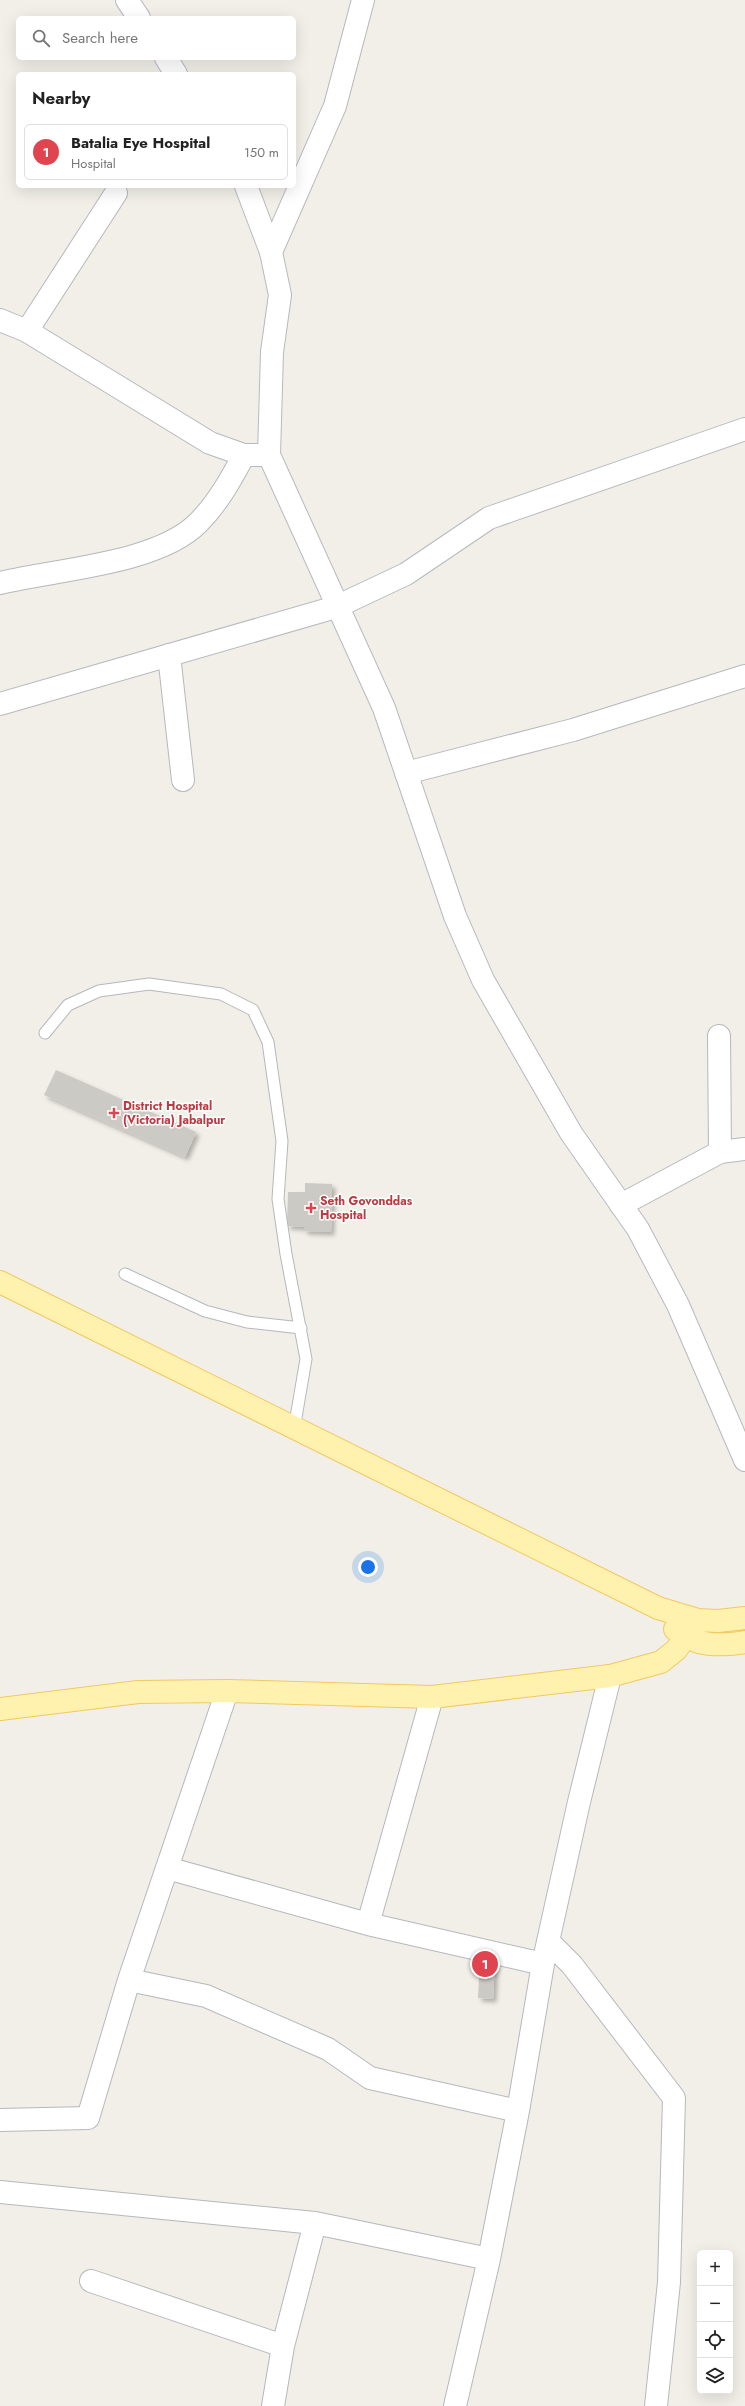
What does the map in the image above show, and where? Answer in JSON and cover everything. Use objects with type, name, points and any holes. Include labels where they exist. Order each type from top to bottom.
[{"type":"main road","points":[[0,1282],[294,1429],[658,1608],[698,1620],[718,1621],[745,1618]]},
{"type":"main road","points":[[658,1608],[668,1624],[685,1638],[709,1645],[745,1642]]},
{"type":"main road","points":[[0,1709],[138,1692],[227,1692],[432,1697],[610,1676],[660,1662],[676,1650],[698,1620]]},
{"type":"street","points":[[127,0],[138,16]]},
{"type":"street","points":[[271,252],[335,106],[364,0]]},
{"type":"street","points":[[167,60],[175,72]]},
{"type":"street","points":[[247,188],[271,252],[280,295],[272,352],[269,455],[336,607],[384,708],[455,916],[483,980],[571,1133],[638,1229],[678,1305],[745,1460]]},
{"type":"street","points":[[27,331],[116,193]]},
{"type":"street","points":[[0,320],[27,331],[210,443],[244,455],[269,455]]},
{"type":"street","points":[[0,704],[336,607],[406,574],[489,518],[745,430]]},
{"type":"street","points":[[0,583],[146,552],[172,542],[198,523],[226,488],[244,455]]},
{"type":"street","points":[[169,655],[183,780]]},
{"type":"street","points":[[406,773],[573,730],[745,676]]},
{"type":"street","points":[[719,1036],[720,1152]]},
{"type":"street","points":[[621,1205],[720,1152],[745,1149]]},
{"type":"street","points":[[455,2406],[490,2259],[518,2111],[543,1964],[579,1802],[610,1676]]},
{"type":"street","points":[[0,2120],[88,2118],[129,1980],[227,1692]]},
{"type":"street","points":[[368,1924],[432,1697]]},
{"type":"street","points":[[167,1868],[368,1924],[543,1964]]},
{"type":"street","points":[[548,1942],[572,1965],[674,2098],[669,2282],[656,2406]]},
{"type":"street","points":[[129,1980],[206,1996],[328,2049],[370,2078],[518,2111]]},
{"type":"street","points":[[0,2192],[315,2223],[490,2259]]},
{"type":"street","points":[[273,2406],[283,2346],[315,2223]]},
{"type":"street","points":[[91,2281],[283,2346]]},
{"type":"lane","points":[[45,1033],[68,1005],[99,991],[149,984],[220,994],[253,1010],[268,1042],[282,1141],[278,1199],[286,1254],[306,1359],[294,1429]]},
{"type":"lane","points":[[125,1274],[205,1311],[247,1322],[301,1328]]},
{"type":"building","points":[[56,1070],[196,1132],[185,1157],[44,1095]]},
{"type":"building","points":[[305,1183],[332,1184],[331,1232],[304,1231],[304,1227],[287,1226],[288,1192],[305,1192]]},
{"type":"building","points":[[480,1960],[495,1961],[493,1999],[478,1998]]},
{"type":"place","name":"District Hospital (Victoria) Jabalpur","points":[[114,1113]]},
{"type":"place","name":"Seth Govonddas Hospital","points":[[311,1208]]},
{"type":"place","name":"Batalia Eye Hospital","points":[[485,1964]]}]
